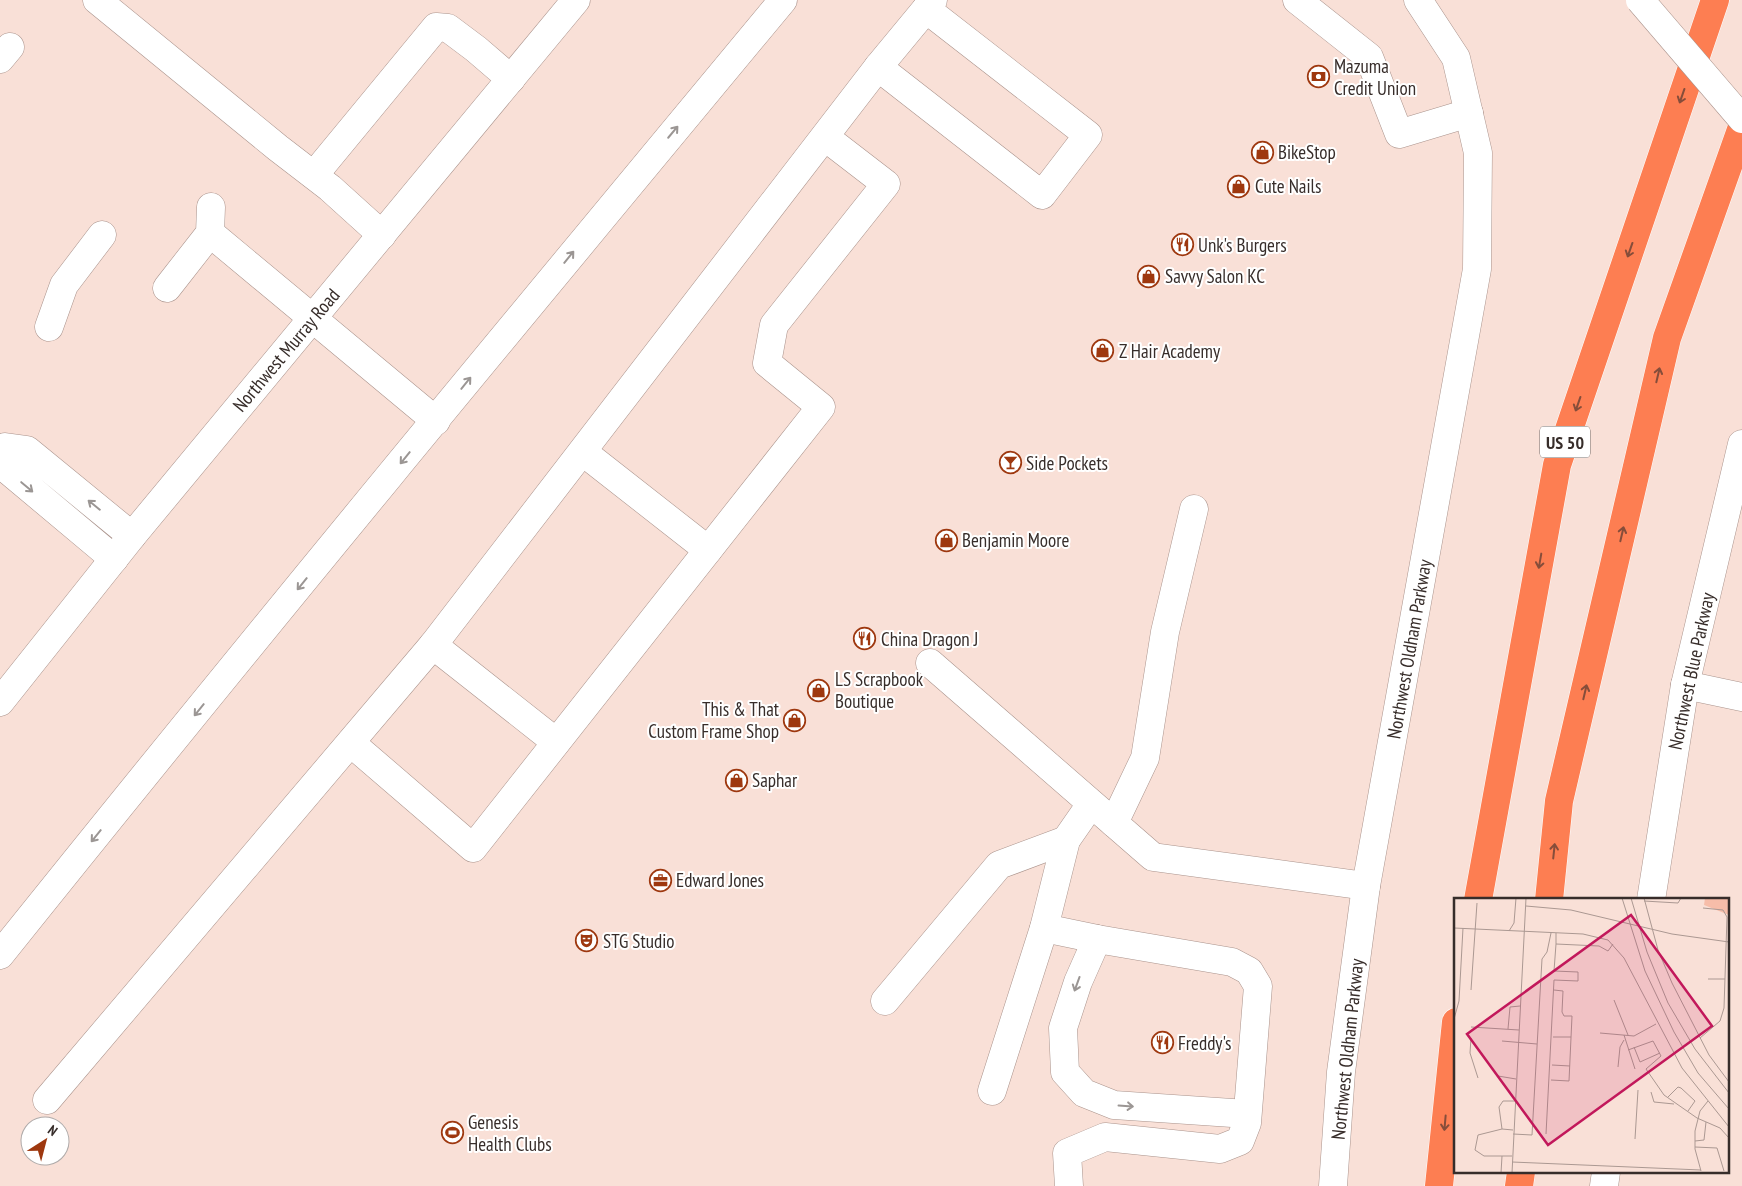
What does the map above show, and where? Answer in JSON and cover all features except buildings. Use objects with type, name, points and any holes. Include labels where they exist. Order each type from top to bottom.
[{"type":"highway","name":"US 50","points":[[1478,898],[1557,465],[1714,0]]},
{"type":"highway","points":[[1549,898],[1559,802],[1667,338],[1742,127]]},
{"type":"highway","points":[[1439,1186],[1454,1041]]},
{"type":"street","points":[[97,0],[314,176],[382,235]]},
{"type":"street","name":"Northwest Murray Road","points":[[0,702],[132,536],[576,0]]},
{"type":"street","points":[[0,956],[108,820],[584,239],[783,0]]},
{"type":"street","points":[[1297,0],[1369,57],[1399,134],[1469,113]]},
{"type":"street","name":"Northwest Oldham Parkway","points":[[1333,1186],[1341,1072],[1366,886],[1477,268],[1478,153],[1456,58],[1418,0]]},
{"type":"street","points":[[1640,0],[1742,119]]},
{"type":"street","points":[[47,1100],[433,645],[878,68],[929,4],[1088,135],[1042,195],[878,68]]},
{"type":"street","points":[[314,176],[436,27],[448,28],[511,79]]},
{"type":"street","points":[[351,743],[473,848],[821,407],[767,363],[774,325],[886,184],[825,137]]},
{"type":"street","points":[[167,288],[210,220],[313,318],[436,421]]},
{"type":"street","points":[[49,327],[64,285],[102,235]]},
{"type":"street","name":"Northwest Blue Parkway","points":[[1650,898],[1685,685],[1742,444]]},
{"type":"street","points":[[114,559],[8,471],[5,447],[27,450],[132,536]]},
{"type":"street","points":[[583,452],[708,550]]},
{"type":"street","points":[[1114,823],[1145,758],[1165,632],[1194,508]]},
{"type":"street","points":[[433,645],[556,742]]},
{"type":"street","points":[[930,663],[1153,858],[1366,886]]},
{"type":"street","points":[[1685,685],[1742,696]]},
{"type":"street","points":[[992,1090],[1044,928],[1066,840],[1091,804]]},
{"type":"street","points":[[885,1001],[999,865],[1066,840]]},
{"type":"street","points":[[1044,928],[1232,962],[1249,971],[1258,986],[1247,1124],[1240,1141],[1220,1148],[1105,1137],[1067,1152],[1069,1186]]},
{"type":"street","points":[[1097,939],[1078,982],[1063,1028],[1065,1072],[1084,1093],[1114,1105],[1247,1114]]},
{"type":"place","name":"Mazuma Credit Union","points":[[1318,77]]},
{"type":"place","name":"BikeStop","points":[[1262,152]]},
{"type":"place","name":"Cute Nails","points":[[1239,186]]},
{"type":"place","name":"Unk's Burgers","points":[[1182,245]]},
{"type":"place","name":"Savvy Salon KC","points":[[1149,276]]},
{"type":"place","name":"Z Hair Academy","points":[[1103,351]]},
{"type":"place","name":"Side Pockets","points":[[1010,463]]},
{"type":"place","name":"Benjamin Moore","points":[[946,540]]},
{"type":"place","name":"China Dragon J","points":[[865,639]]},
{"type":"place","name":"LS Scrapbook Boutique","points":[[819,690]]},
{"type":"place","name":"This & That Custom Frame Shop","points":[[795,720]]},
{"type":"place","name":"Saphar","points":[[736,780]]},
{"type":"place","name":"Edward Jones","points":[[660,880]]},
{"type":"place","name":"STG Studio","points":[[587,941]]},
{"type":"place","name":"Freddy's","points":[[1162,1043]]},
{"type":"place","name":"Genesis Health Clubs","points":[[452,1133]]}]
